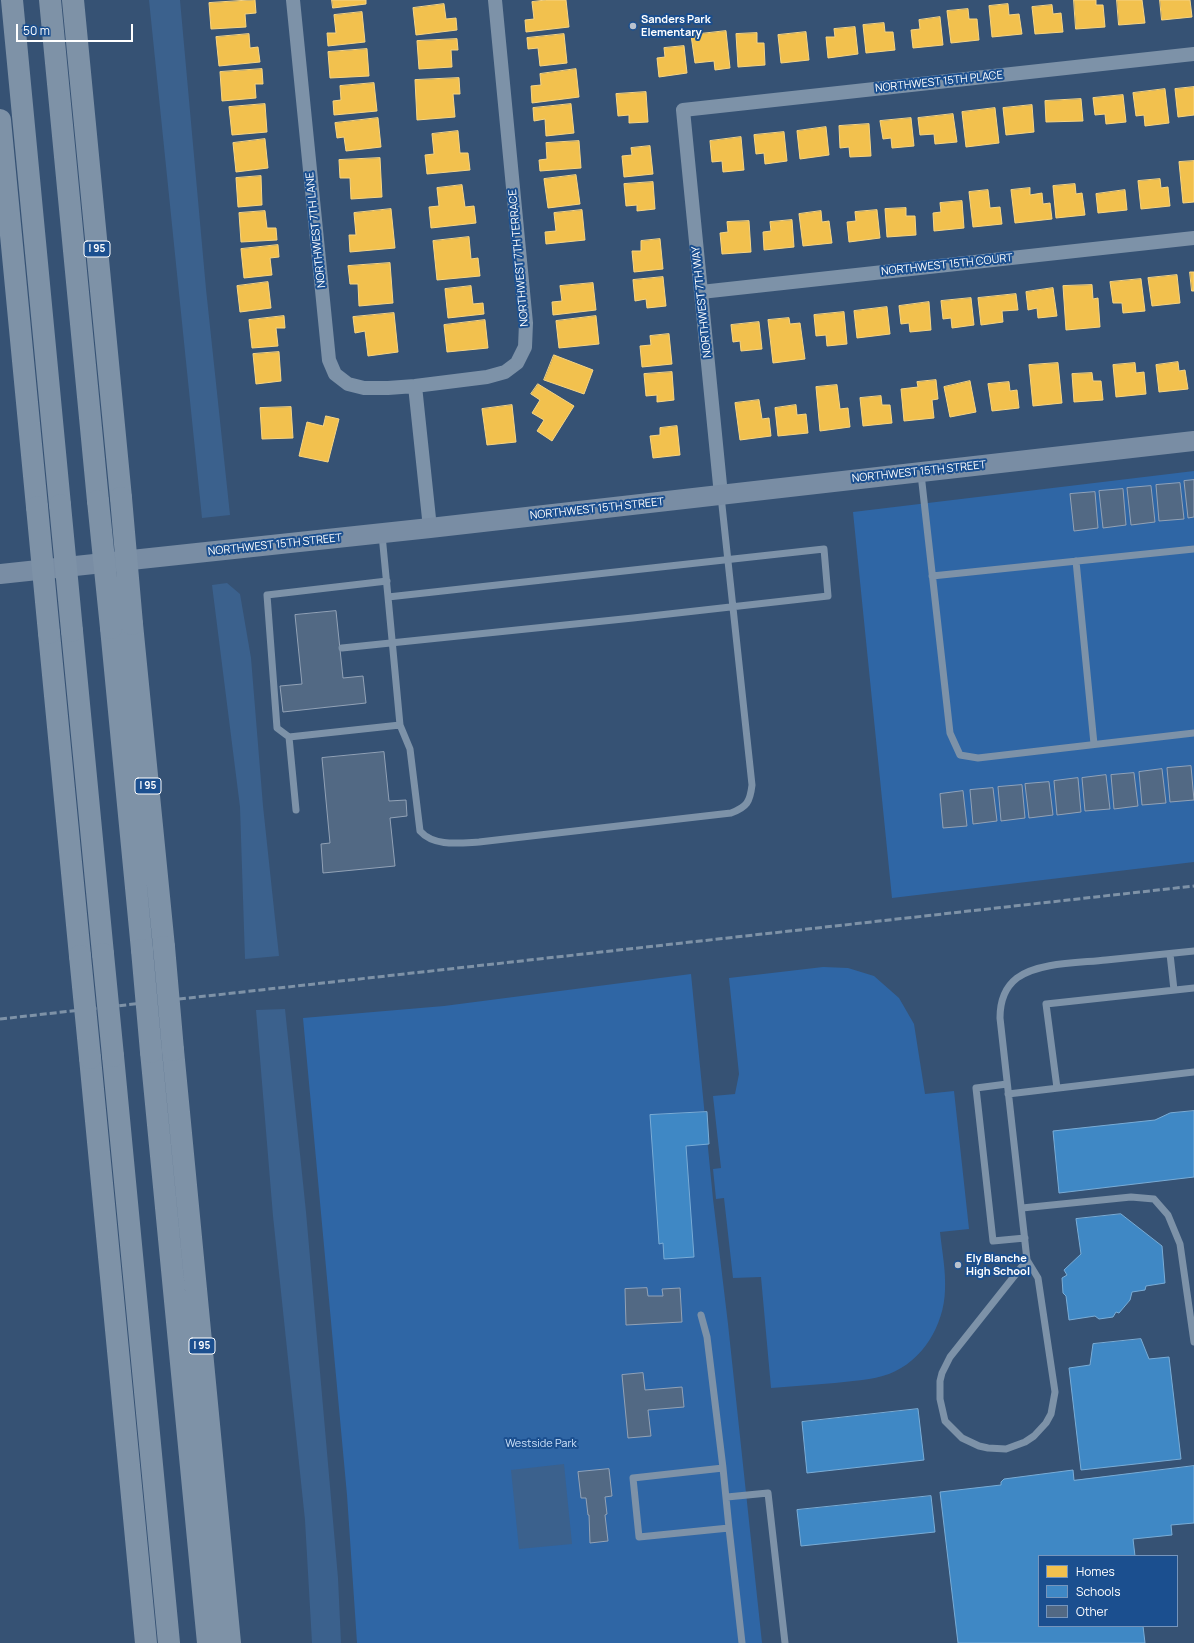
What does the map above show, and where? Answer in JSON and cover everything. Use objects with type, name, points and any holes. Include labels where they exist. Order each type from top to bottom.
[{"type":"highway","points":[[12,0],[169,1643]]},
{"type":"highway","points":[[50,0],[208,1643]]},
{"type":"highway","name":"I 95","points":[[73,0],[230,1643]]},
{"type":"highway","points":[[0,120],[146,1643]]},
{"type":"street","name":"NORTHWEST 7TH LANE","points":[[293,0],[329,360],[335,374],[348,384],[364,388],[415,386]]},
{"type":"street","name":"NORTHWEST 7TH TERRACE","points":[[415,386],[487,377],[505,372],[517,362],[525,346],[526,323],[495,0]]},
{"type":"street","name":"NORTHWEST 15TH PLACE","points":[[683,110],[1194,54]]},
{"type":"street","name":"NORTHWEST 7TH WAY","points":[[683,110],[721,495]]},
{"type":"street","name":"NORTHWEST 15TH COURT","points":[[701,292],[1194,238]]},
{"type":"street","points":[[415,386],[430,528]]},
{"type":"street","name":"NORTHWEST 15TH STREET","points":[[0,574],[430,528],[1194,441]]},
{"type":"lane","points":[[920,472],[950,733],[960,755],[978,758],[1194,733]]},
{"type":"lane","points":[[381,533],[387,581],[400,725],[410,750],[420,831],[425,836],[435,841],[462,843],[479,842],[731,813],[746,806],[750,797],[752,785],[721,495]]},
{"type":"lane","points":[[342,648],[828,596],[824,549],[388,597]]},
{"type":"lane","points":[[932,576],[1194,549]]},
{"type":"lane","points":[[1076,561],[1094,744]]},
{"type":"lane","points":[[296,810],[289,738],[277,728],[267,595],[387,581]]},
{"type":"lane","points":[[289,738],[400,725]]},
{"type":"lane","points":[[1027,1260],[950,1357],[940,1380],[940,1399],[945,1422],[962,1438],[979,1446],[1006,1449],[1026,1442],[1046,1423],[1051,1414],[1055,1392],[1038,1278],[1027,1260],[1008,1094],[1000,1006],[1006,991],[1017,978],[1035,970],[1052,966],[1194,951]]},
{"type":"lane","points":[[1170,954],[1174,990]]},
{"type":"lane","points":[[1057,1088],[1046,1004],[1194,988]]},
{"type":"lane","points":[[1008,1094],[1194,1072]]},
{"type":"lane","points":[[1007,1084],[976,1088],[992,1234],[993,1241],[1025,1238]]},
{"type":"lane","points":[[1022,1208],[1131,1197],[1154,1199],[1168,1215],[1180,1244],[1194,1342]]},
{"type":"lane","points":[[701,1315],[707,1337],[727,1497],[742,1643]]},
{"type":"lane","points":[[723,1468],[633,1478],[639,1538],[729,1528]]},
{"type":"lane","points":[[727,1497],[768,1493],[785,1643]]},
{"type":"green space","points":[[1194,471],[1194,862],[892,898],[853,512]]},
{"type":"green space","points":[[823,967],[848,968],[874,976],[899,998],[914,1024],[925,1094],[954,1091],[969,1229],[940,1232],[945,1276],[944,1303],[936,1329],[921,1351],[912,1360],[889,1374],[876,1378],[771,1388],[761,1277],[733,1278],[724,1198],[716,1199],[713,1169],[721,1168],[713,1096],[735,1094],[739,1074],[729,978]]},
{"type":"green space","name":"Westside Park","points":[[691,974],[713,1199],[762,1643],[357,1643],[347,1495],[303,1018],[444,1006]]},
{"type":"shaded area","points":[[149,0],[180,0],[206,289],[230,515],[202,518]]},
{"type":"shaded area","points":[[227,583],[240,594],[251,658],[263,806],[279,956],[245,959],[240,807],[212,585]]},
{"type":"shaded area","points":[[285,1009],[306,1212],[338,1578],[341,1643],[312,1643],[305,1520],[273,1216],[256,1010]]},
{"type":"shaded area","points":[[564,1464],[572,1544],[519,1549],[511,1470]]},
{"type":"building: Homes","points":[[255,0],[256,13],[245,14],[246,27],[211,29],[209,3]]},
{"type":"building: Homes","points":[[332,0],[366,0],[366,4],[333,8]]},
{"type":"building: Homes","points":[[566,0],[569,27],[526,32],[525,20],[534,19],[532,2]]},
{"type":"building: Homes","points":[[1074,0],[1096,0],[1096,5],[1103,5],[1105,27],[1076,29]]},
{"type":"building: Homes","points":[[1117,0],[1142,0],[1145,23],[1119,25]]},
{"type":"building: Homes","points":[[1160,0],[1190,0],[1192,17],[1162,20]]},
{"type":"building: Homes","points":[[444,4],[446,19],[456,18],[457,30],[416,35],[413,8]]},
{"type":"building: Homes","points":[[1008,4],[1009,15],[1019,14],[1022,34],[992,37],[989,6]]},
{"type":"building: Homes","points":[[1052,5],[1053,14],[1061,13],[1063,32],[1035,34],[1032,7]]},
{"type":"building: Homes","points":[[968,9],[969,19],[977,19],[979,40],[951,43],[947,11]]},
{"type":"building: Homes","points":[[362,12],[365,42],[328,46],[327,33],[336,33],[334,15]]},
{"type":"building: Homes","points":[[940,17],[943,45],[913,48],[911,30],[920,29],[919,20]]},
{"type":"building: Homes","points":[[884,23],[885,32],[893,32],[895,50],[866,53],[863,25]]},
{"type":"building: Homes","points":[[855,27],[858,54],[828,58],[826,37],[835,37],[834,29]]},
{"type":"building: Homes","points":[[726,31],[730,68],[715,70],[714,61],[695,63],[691,35]]},
{"type":"building: Homes","points":[[806,32],[809,60],[781,63],[778,35]]},
{"type":"building: Homes","points":[[757,33],[757,43],[764,43],[765,65],[738,67],[736,34]]},
{"type":"building: Homes","points":[[249,34],[250,48],[258,47],[260,62],[219,66],[216,37]]},
{"type":"building: Homes","points":[[564,34],[567,63],[540,66],[538,48],[528,49],[527,38]]},
{"type":"building: Homes","points":[[457,39],[458,50],[451,50],[452,67],[419,69],[417,41]]},
{"type":"building: Homes","points":[[684,46],[687,73],[659,77],[657,58],[665,57],[664,48]]},
{"type":"building: Homes","points":[[367,49],[369,76],[330,78],[328,52]]},
{"type":"building: Homes","points":[[262,69],[263,84],[255,84],[256,98],[222,101],[220,72]]},
{"type":"building: Homes","points":[[576,69],[579,97],[532,103],[531,86],[541,85],[540,74]]},
{"type":"building: Homes","points":[[459,78],[460,94],[453,94],[455,117],[417,120],[415,80]]},
{"type":"building: Homes","points":[[374,83],[377,111],[334,115],[333,101],[341,100],[340,86]]},
{"type":"building: Homes","points":[[1194,87],[1194,115],[1178,117],[1175,89]]},
{"type":"building: Homes","points":[[1165,89],[1169,123],[1145,126],[1144,115],[1136,116],[1133,93]]},
{"type":"building: Homes","points":[[646,92],[648,122],[629,123],[629,115],[618,116],[616,94]]},
{"type":"building: Homes","points":[[1123,95],[1126,122],[1106,124],[1105,114],[1095,115],[1093,98]]},
{"type":"building: Homes","points":[[1081,99],[1083,121],[1046,122],[1045,101]]},
{"type":"building: Homes","points":[[265,104],[267,132],[232,135],[229,107]]},
{"type":"building: Homes","points":[[571,104],[574,133],[546,136],[545,119],[534,121],[533,108]]},
{"type":"building: Homes","points":[[1032,105],[1034,132],[1006,135],[1003,108]]},
{"type":"building: Homes","points":[[995,108],[999,143],[966,147],[962,112]]},
{"type":"building: Homes","points":[[953,114],[957,142],[935,144],[934,134],[920,135],[918,118]]},
{"type":"building: Homes","points":[[378,118],[381,147],[346,151],[344,137],[337,138],[335,123]]},
{"type":"building: Homes","points":[[911,118],[914,146],[892,148],[891,138],[883,139],[880,121]]},
{"type":"building: Homes","points":[[869,124],[871,156],[850,157],[849,147],[840,148],[839,126]]},
{"type":"building: Homes","points":[[826,127],[829,155],[800,159],[797,131]]},
{"type":"building: Homes","points":[[458,131],[460,153],[468,153],[470,170],[427,174],[425,155],[434,154],[432,134]]},
{"type":"building: Homes","points":[[784,132],[787,161],[765,164],[764,153],[756,154],[754,135]]},
{"type":"building: Homes","points":[[741,137],[744,170],[723,172],[722,161],[712,162],[710,141]]},
{"type":"building: Homes","points":[[265,139],[268,168],[236,172],[233,143]]},
{"type":"building: Homes","points":[[579,141],[581,168],[540,171],[539,160],[547,159],[546,143]]},
{"type":"building: Homes","points":[[650,146],[653,174],[624,177],[622,156],[632,155],[631,148]]},
{"type":"building: Homes","points":[[380,158],[382,197],[351,199],[350,178],[340,178],[339,160]]},
{"type":"building: Homes","points":[[1194,161],[1194,202],[1183,203],[1179,162]]},
{"type":"building: Homes","points":[[576,175],[580,204],[548,208],[544,179]]},
{"type":"building: Homes","points":[[261,176],[262,205],[238,207],[236,178]]},
{"type":"building: Homes","points":[[1160,179],[1161,188],[1168,187],[1170,206],[1141,209],[1138,181]]},
{"type":"building: Homes","points":[[653,182],[655,209],[637,211],[637,205],[626,206],[624,184]]},
{"type":"building: Homes","points":[[1075,184],[1076,194],[1082,193],[1085,215],[1056,218],[1053,186]]},
{"type":"building: Homes","points":[[462,185],[465,207],[474,206],[476,223],[431,228],[429,207],[439,206],[437,188]]},
{"type":"building: Homes","points":[[1030,188],[1030,195],[1042,193],[1043,204],[1050,203],[1052,219],[1015,223],[1011,190]]},
{"type":"building: Homes","points":[[988,190],[990,208],[1000,207],[1002,224],[973,227],[969,192]]},
{"type":"building: Homes","points":[[1125,190],[1127,210],[1098,213],[1096,194]]},
{"type":"building: Homes","points":[[962,201],[964,228],[934,231],[933,213],[941,212],[940,203]]},
{"type":"building: Homes","points":[[906,208],[906,216],[915,216],[916,235],[887,237],[885,209]]},
{"type":"building: Homes","points":[[391,209],[395,248],[350,252],[349,235],[356,235],[354,213]]},
{"type":"building: Homes","points":[[582,210],[585,240],[546,244],[545,232],[556,231],[554,213]]},
{"type":"building: Homes","points":[[877,210],[880,238],[849,242],[847,222],[856,221],[855,212]]},
{"type":"building: Homes","points":[[265,211],[267,228],[276,228],[277,240],[241,242],[239,213]]},
{"type":"building: Homes","points":[[821,211],[822,222],[829,221],[832,243],[803,246],[799,214]]},
{"type":"building: Homes","points":[[792,220],[794,247],[764,250],[763,232],[771,231],[770,222]]},
{"type":"building: Homes","points":[[749,221],[751,252],[722,254],[720,233],[728,232],[727,222]]},
{"type":"building: Homes","points":[[469,237],[471,259],[478,258],[480,276],[437,280],[433,241]]},
{"type":"building: Homes","points":[[660,239],[663,269],[634,272],[632,251],[641,251],[641,241]]},
{"type":"building: Homes","points":[[278,245],[279,257],[270,258],[272,275],[244,278],[241,249]]},
{"type":"building: Homes","points":[[390,263],[393,303],[359,306],[358,284],[350,284],[348,266]]},
{"type":"building: Homes","points":[[1190,272],[1194,272],[1194,291],[1192,291]]},
{"type":"building: Homes","points":[[1177,275],[1180,303],[1152,306],[1148,278]]},
{"type":"building: Homes","points":[[663,277],[666,306],[647,308],[646,299],[635,301],[633,280]]},
{"type":"building: Homes","points":[[1141,279],[1145,311],[1123,313],[1122,303],[1113,303],[1110,282]]},
{"type":"building: Homes","points":[[268,282],[271,308],[240,312],[237,286]]},
{"type":"building: Homes","points":[[593,283],[596,310],[553,315],[552,302],[562,301],[560,286]]},
{"type":"building: Homes","points":[[1092,285],[1093,299],[1098,298],[1100,327],[1066,330],[1063,286]]},
{"type":"building: Homes","points":[[471,286],[473,304],[483,303],[484,314],[448,318],[445,289]]},
{"type":"building: Homes","points":[[1053,288],[1057,316],[1038,318],[1037,308],[1028,310],[1026,292]]},
{"type":"building: Homes","points":[[1016,294],[1018,310],[1002,311],[1003,322],[981,325],[978,298]]},
{"type":"building: Homes","points":[[971,298],[974,325],[952,328],[951,318],[943,319],[941,301]]},
{"type":"building: Homes","points":[[929,302],[931,330],[910,332],[909,323],[901,324],[899,306]]},
{"type":"building: Homes","points":[[887,307],[890,334],[857,338],[854,311]]},
{"type":"building: Homes","points":[[844,312],[847,344],[827,346],[826,335],[816,336],[814,315]]},
{"type":"building: Homes","points":[[394,313],[398,352],[368,356],[365,331],[355,333],[353,317]]},
{"type":"building: Homes","points":[[284,316],[285,328],[276,328],[278,346],[252,348],[249,320]]},
{"type":"building: Homes","points":[[596,316],[599,344],[559,348],[556,321]]},
{"type":"building: Homes","points":[[789,318],[790,324],[800,323],[805,359],[773,363],[768,320]]},
{"type":"building: Homes","points":[[485,320],[488,348],[447,352],[444,325]]},
{"type":"building: Homes","points":[[759,322],[762,349],[741,351],[740,341],[733,342],[731,325]]},
{"type":"building: Homes","points":[[669,334],[672,364],[642,367],[640,346],[651,345],[650,336]]},
{"type":"building: Homes","points":[[279,352],[281,381],[256,384],[253,354]]},
{"type":"building: Homes","points":[[554,355],[593,370],[584,394],[544,380]]},
{"type":"building: Homes","points":[[1178,362],[1179,371],[1185,370],[1188,389],[1159,392],[1156,365]]},
{"type":"building: Homes","points":[[1058,363],[1062,403],[1033,406],[1029,365]]},
{"type":"building: Homes","points":[[1135,363],[1136,373],[1144,372],[1146,394],[1116,397],[1113,365]]},
{"type":"building: Homes","points":[[672,372],[674,400],[657,402],[657,395],[646,396],[644,374]]},
{"type":"building: Homes","points":[[1092,373],[1093,381],[1101,381],[1103,400],[1074,402],[1072,374]]},
{"type":"building: Homes","points":[[936,380],[938,399],[932,400],[934,418],[904,421],[901,389],[918,387],[917,382]]},
{"type":"building: Homes","points":[[970,381],[976,412],[950,417],[944,387]]},
{"type":"building: Homes","points":[[1009,382],[1010,391],[1017,390],[1019,408],[992,411],[988,384]]},
{"type":"building: Homes","points":[[538,384],[574,406],[552,441],[537,431],[544,420],[532,413],[540,400],[531,394]]},
{"type":"building: Homes","points":[[837,385],[840,409],[848,408],[850,427],[820,431],[816,387]]},
{"type":"building: Homes","points":[[881,396],[882,405],[890,405],[892,423],[863,426],[860,398]]},
{"type":"building: Homes","points":[[759,400],[762,419],[769,418],[771,436],[740,440],[735,403]]},
{"type":"building: Homes","points":[[512,405],[516,442],[487,445],[482,409]]},
{"type":"building: Homes","points":[[796,405],[797,415],[806,414],[808,433],[778,436],[775,408]]},
{"type":"building: Homes","points":[[291,407],[293,438],[262,439],[260,408]]},
{"type":"building: Homes","points":[[326,416],[339,419],[328,462],[299,456],[307,422],[323,426]]},
{"type":"building: Homes","points":[[677,426],[680,455],[653,458],[650,436],[660,435],[660,428]]},
{"type":"building: Schools","points":[[1194,1111],[1194,1177],[1059,1193],[1053,1131],[1155,1120],[1170,1113]]},
{"type":"building: Schools","points":[[707,1112],[709,1144],[686,1146],[694,1257],[664,1259],[663,1243],[659,1244],[650,1115]]},
{"type":"building: Schools","points":[[1121,1214],[1162,1246],[1165,1283],[1146,1286],[1145,1290],[1132,1292],[1130,1300],[1119,1313],[1116,1312],[1113,1317],[1099,1319],[1095,1316],[1069,1320],[1066,1296],[1063,1293],[1062,1278],[1067,1275],[1064,1270],[1081,1254],[1076,1219]]},
{"type":"building: Schools","points":[[1141,1339],[1149,1359],[1169,1357],[1181,1459],[1081,1470],[1069,1368],[1090,1365],[1093,1344]]},
{"type":"building: Schools","points":[[918,1409],[924,1460],[807,1473],[802,1422]]},
{"type":"building: Schools","points":[[1194,1466],[1194,1523],[1171,1525],[1172,1535],[1133,1539],[1135,1555],[1038,1555],[1038,1627],[1143,1627],[1145,1643],[958,1643],[940,1492],[1001,1485],[1001,1482],[1004,1479],[1073,1470],[1074,1480]]},
{"type":"building: Schools","points":[[931,1496],[935,1532],[801,1546],[797,1510]]},
{"type":"building: Other","points":[[1194,480],[1194,517],[1188,518],[1184,481]]},
{"type":"building: Other","points":[[1180,483],[1184,519],[1159,521],[1156,485]]},
{"type":"building: Other","points":[[1151,486],[1155,522],[1131,525],[1127,488]]},
{"type":"building: Other","points":[[1123,489],[1126,525],[1103,528],[1099,491]]},
{"type":"building: Other","points":[[1095,492],[1098,528],[1074,531],[1070,494]]},
{"type":"building: Other","points":[[336,611],[343,678],[363,676],[366,703],[283,712],[280,686],[302,684],[295,615]]},
{"type":"building: Other","points":[[384,752],[389,801],[406,800],[407,816],[390,818],[395,866],[323,873],[321,844],[330,843],[322,758]]},
{"type":"building: Other","points":[[1191,766],[1194,800],[1170,802],[1167,768]]},
{"type":"building: Other","points":[[1162,769],[1166,803],[1142,805],[1139,772]]},
{"type":"building: Other","points":[[1134,773],[1138,806],[1114,809],[1111,775]]},
{"type":"building: Other","points":[[1106,775],[1110,809],[1085,811],[1082,778]]},
{"type":"building: Other","points":[[1078,778],[1081,812],[1057,815],[1054,781]]},
{"type":"building: Other","points":[[1049,782],[1053,815],[1029,818],[1025,784]]},
{"type":"building: Other","points":[[1022,785],[1025,818],[1001,821],[998,787]]},
{"type":"building: Other","points":[[993,788],[997,821],[973,824],[970,790]]},
{"type":"building: Other","points":[[963,791],[967,826],[943,828],[940,794]]},
{"type":"building: Other","points":[[647,1288],[648,1296],[663,1296],[662,1289],[680,1288],[682,1322],[626,1325],[625,1289]]},
{"type":"building: Other","points":[[643,1373],[645,1390],[682,1387],[684,1407],[648,1410],[651,1436],[628,1438],[622,1375]]},
{"type":"building: Other","points":[[609,1469],[612,1496],[605,1497],[607,1514],[605,1515],[608,1541],[590,1543],[589,1515],[586,1498],[581,1498],[578,1472]]},
{"type":"railway","points":[[0,1019],[1194,886]]},
{"type":"place","name":"Sanders Park Elementary","points":[[633,26]]},
{"type":"place","name":"Ely Blanche High School","points":[[958,1265]]}]
